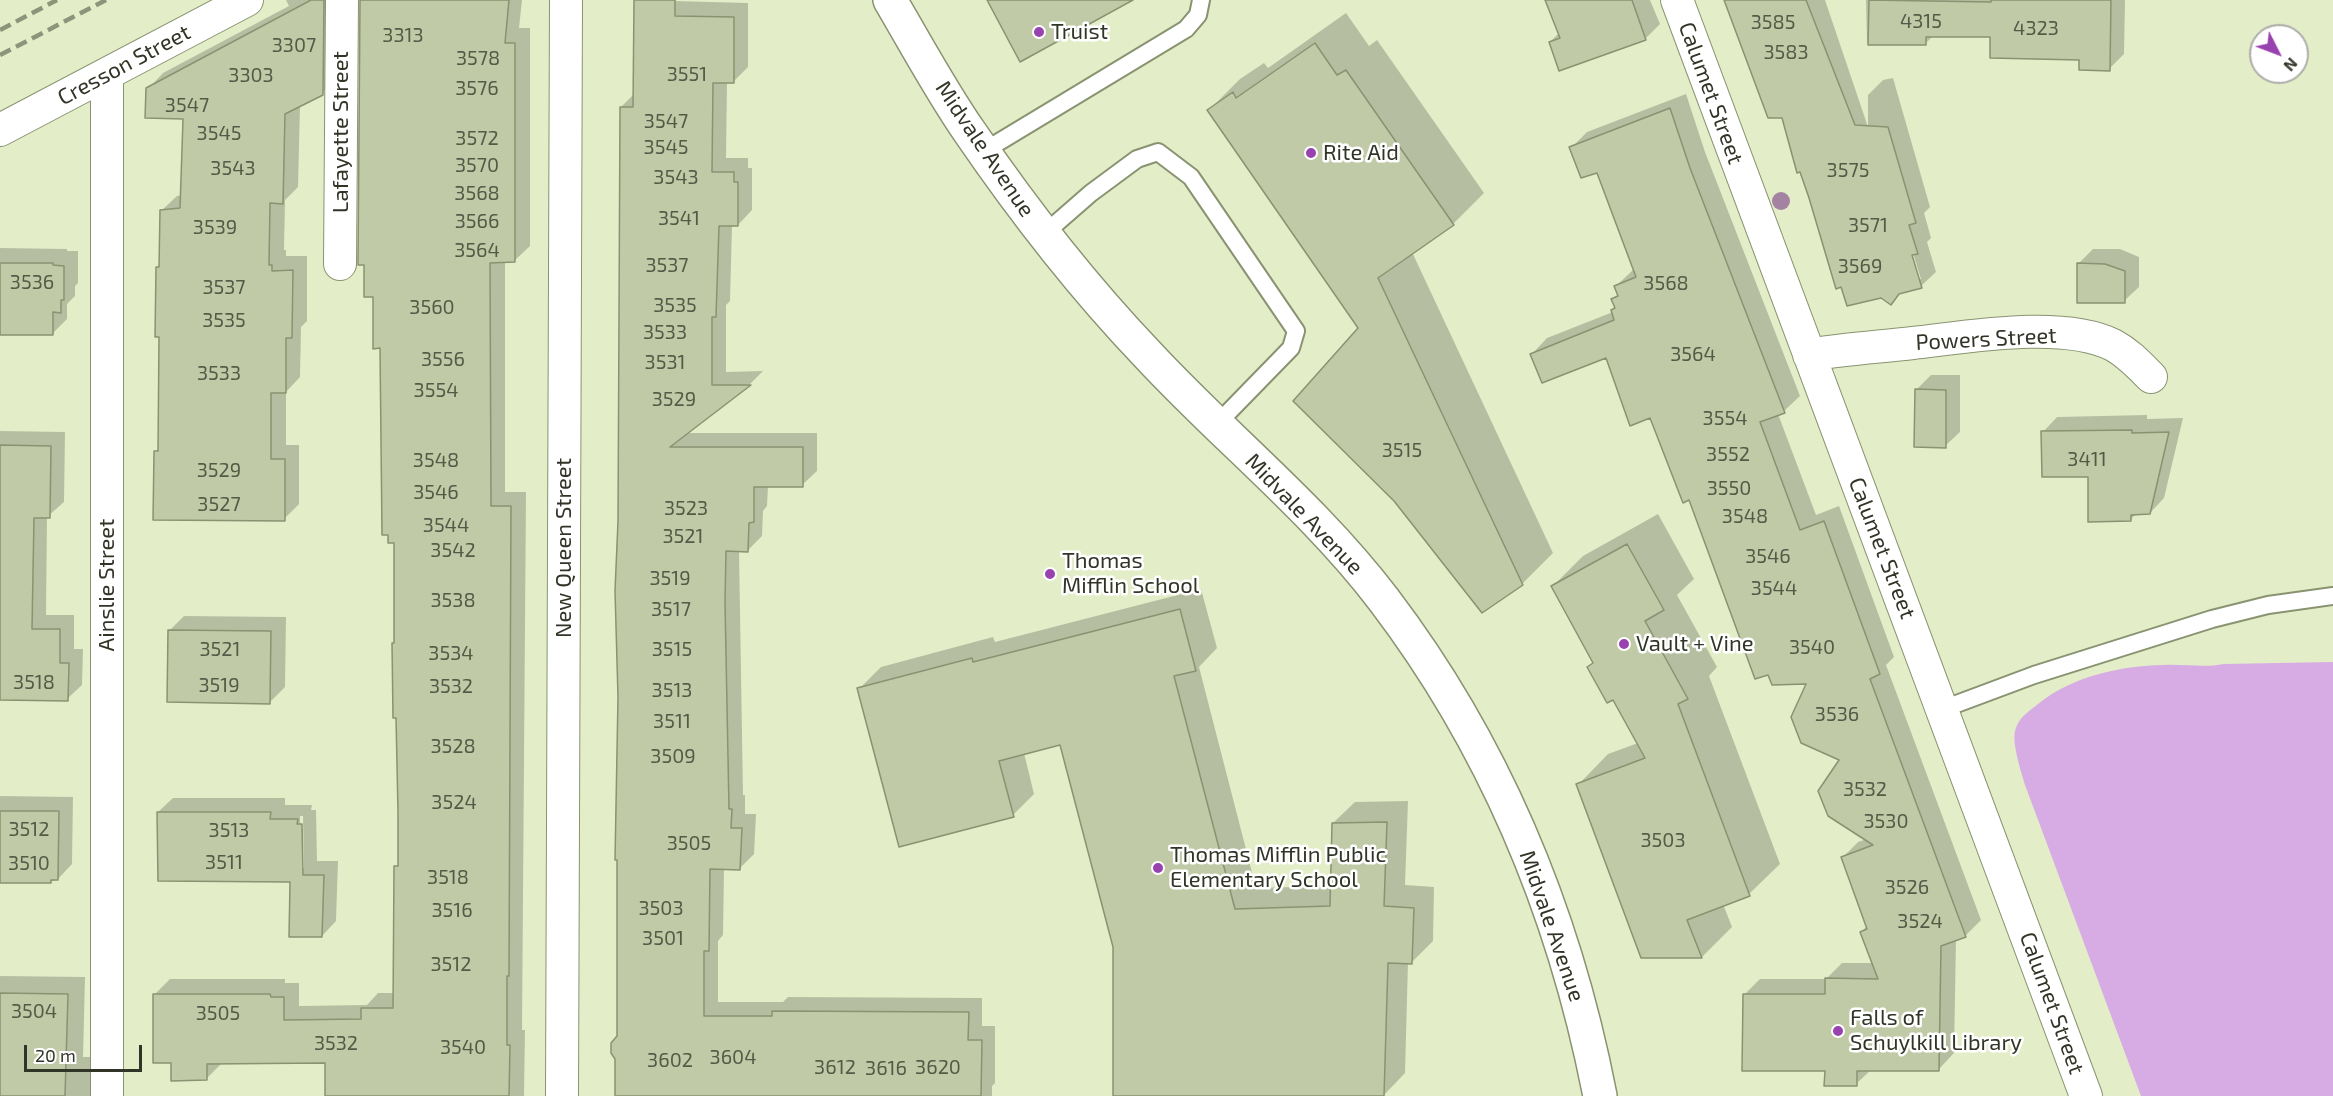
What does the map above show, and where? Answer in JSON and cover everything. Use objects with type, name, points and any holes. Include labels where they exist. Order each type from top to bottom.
[{"type":"street","name":"Cresson Street","points":[[0,130],[247,0]]},
{"type":"street","name":"Lafayette Street","points":[[340,264],[342,0]]},
{"type":"street","name":"New Queen Street","points":[[562,1096],[566,0]]},
{"type":"street","name":"Midvale Avenue","points":[[890,0],[945,93],[1044,234],[1148,355],[1216,425],[1296,501],[1341,549],[1388,606],[1451,699],[1483,754],[1543,886],[1579,1002],[1600,1096]]},
{"type":"street","name":"Calumet Street","points":[[1677,0],[2086,1096]]},
{"type":"street","name":"Ainslie Street","points":[[107,74],[107,1096]]},
{"type":"street","name":"Powers Street","points":[[1809,355],[1843,349],[1995,334],[2060,333],[2090,338],[2112,345],[2132,358],[2151,377]]},
{"type":"lane","points":[[984,151],[1186,29],[1198,15],[1201,0]]},
{"type":"lane","points":[[1044,234],[1091,193],[1137,159],[1158,152],[1191,177],[1296,331],[1291,348],[1216,425]]},
{"type":"lane","points":[[1943,710],[2034,675],[2212,619],[2268,605],[2333,596]]},
{"type":"shaded area","points":[[2333,662],[2333,1096],[2141,1096],[2025,785],[2017,758],[2014,736],[2016,726],[2027,713],[2066,686],[2114,670],[2164,665]]},
{"type":"building","points":[[311,0],[324,0],[323,95],[285,114],[283,204],[270,203],[269,265],[272,265],[272,271],[293,270],[292,338],[286,338],[286,393],[271,393],[271,459],[285,459],[285,521],[153,520],[154,451],[158,451],[159,337],[155,337],[160,210],[180,208],[183,119],[145,118],[146,88]]},
{"type":"building","points":[[360,0],[509,0],[505,43],[515,43],[515,262],[490,263],[491,506],[511,506],[509,976],[507,976],[507,1045],[510,1045],[509,1096],[325,1096],[325,1063],[207,1064],[207,1080],[171,1081],[171,1063],[153,1063],[153,994],[270,994],[271,997],[284,997],[284,1020],[361,1019],[361,1008],[393,1008],[394,866],[398,866],[396,718],[393,718],[392,643],[394,643],[394,543],[388,543],[388,535],[382,535],[380,348],[373,349],[373,297],[364,297],[364,265],[358,265]]},
{"type":"building","points":[[634,0],[675,0],[675,16],[734,17],[734,83],[713,83],[712,172],[734,172],[734,182],[738,182],[738,226],[719,226],[716,317],[712,317],[712,385],[751,385],[670,447],[803,447],[803,487],[754,487],[754,522],[749,523],[748,552],[726,551],[729,809],[732,809],[731,828],[742,828],[740,870],[710,869],[709,951],[704,951],[704,1016],[772,1016],[772,1011],[969,1012],[968,1040],[982,1040],[981,1096],[615,1096],[615,1059],[611,1053],[611,1043],[617,1036],[617,860],[615,860],[618,697],[615,591],[618,521],[620,107],[633,107]]},
{"type":"building","name":"Truist","points":[[987,0],[1133,0],[1020,62]]},
{"type":"building","points":[[1545,0],[1632,0],[1646,40],[1559,71],[1549,42],[1560,38]]},
{"type":"building","points":[[1724,0],[1806,0],[1855,125],[1888,127],[1916,223],[1909,225],[1918,254],[1912,255],[1922,288],[1899,294],[1891,305],[1881,298],[1847,306],[1841,287],[1836,289],[1809,198],[1800,172],[1797,173],[1782,118],[1768,118]]},
{"type":"building","points":[[1869,0],[1991,2],[1991,0],[2111,0],[2110,71],[2079,70],[2079,60],[1990,58],[1990,37],[1926,37],[1926,45],[1868,45]]},
{"type":"building","points":[[1315,43],[1337,75],[1346,70],[1454,225],[1378,278],[1523,585],[1482,613],[1394,501],[1293,401],[1358,328],[1207,110],[1233,92],[1236,98]]},
{"type":"building","points":[[1670,108],[1690,168],[1785,413],[1760,422],[1800,530],[1824,521],[1880,674],[1870,679],[1966,937],[1941,946],[1939,1071],[1857,1071],[1857,1086],[1824,1086],[1825,1071],[1742,1071],[1743,994],[1825,994],[1825,978],[1878,979],[1860,932],[1867,929],[1841,857],[1873,845],[1828,816],[1818,791],[1839,760],[1801,743],[1791,717],[1806,684],[1772,685],[1768,675],[1755,679],[1689,500],[1683,503],[1650,418],[1630,426],[1606,358],[1542,383],[1530,354],[1614,320],[1611,310],[1615,308],[1611,299],[1618,296],[1614,286],[1636,277],[1597,173],[1581,178],[1569,147]]},
{"type":"building","points":[[0,263],[53,263],[53,265],[64,266],[64,300],[61,300],[61,313],[53,312],[53,335],[0,335]]},
{"type":"building","points":[[2077,263],[2105,264],[2125,271],[2125,303],[2077,303]]},
{"type":"building","points":[[1915,389],[1946,390],[1946,448],[1914,447]]},
{"type":"building","points":[[2132,430],[2132,433],[2169,432],[2150,514],[2131,515],[2131,521],[2088,522],[2088,477],[2042,477],[2041,431]]},
{"type":"building","points":[[0,445],[51,446],[50,518],[34,518],[32,629],[60,629],[60,663],[69,663],[68,701],[0,700]]},
{"type":"building","points":[[1627,544],[1664,610],[1645,621],[1688,699],[1678,704],[1750,896],[1687,920],[1702,958],[1641,958],[1576,784],[1645,758],[1613,700],[1607,703],[1587,667],[1593,663],[1551,586]]},
{"type":"building","name":"Thomas Mifflin Public Elementary School","points":[[1180,609],[1196,671],[1174,676],[1235,909],[1330,906],[1332,823],[1387,822],[1384,906],[1414,908],[1412,964],[1388,963],[1384,1096],[1113,1096],[1113,947],[1060,745],[999,761],[1014,817],[899,847],[857,688],[972,658],[973,662]]},
{"type":"building","points":[[168,630],[271,631],[270,704],[167,702]]},
{"type":"building","points":[[0,811],[59,811],[58,880],[51,880],[51,883],[0,883]]},
{"type":"building","points":[[157,812],[271,812],[270,819],[298,819],[297,824],[302,824],[303,875],[324,875],[322,937],[289,937],[290,882],[158,881]]},
{"type":"building","points":[[0,993],[68,994],[65,1096],[0,1096]]},
{"type":"railway","points":[[0,30],[57,0]]},
{"type":"railway","points":[[0,55],[106,0]]},
{"type":"place","name":"Truist","points":[[1039,32]]},
{"type":"place","name":"Rite Aid","points":[[1311,153]]},
{"type":"place","name":"Thomas Mifflin School","points":[[1050,574]]},
{"type":"place","name":"Vault + Vine","points":[[1624,644]]},
{"type":"place","name":"Thomas Mifflin Public Elementary School","points":[[1158,868]]},
{"type":"place","name":"Falls of Schuylkill Library","points":[[1838,1031]]}]
